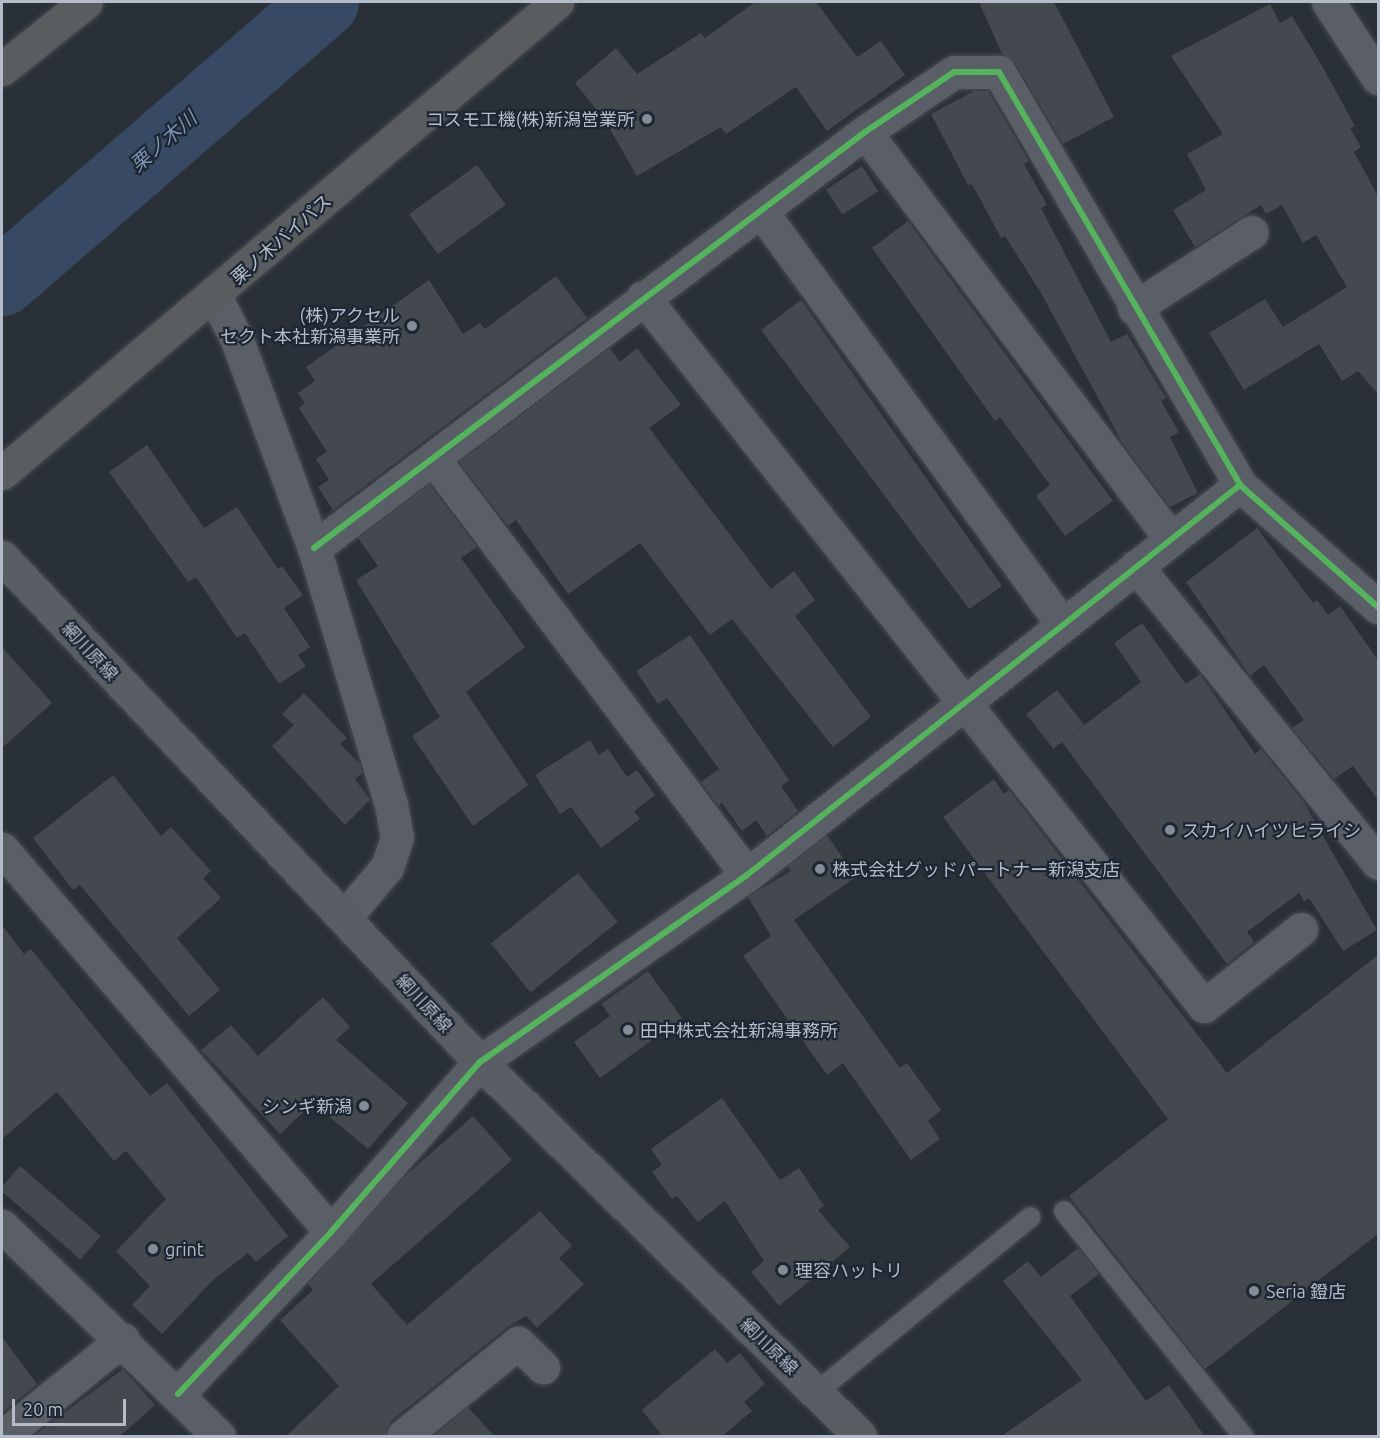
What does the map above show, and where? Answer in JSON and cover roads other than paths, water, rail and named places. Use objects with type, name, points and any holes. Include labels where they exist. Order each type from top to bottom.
[{"type":"highway","points":[[2,69],[86,2]]},
{"type":"highway","name":"栗ノ木バイパス","points":[[2,473],[215,296],[557,2]]},
{"type":"street","points":[[1328,2],[1378,78]]},
{"type":"street","points":[[314,548],[865,132],[954,72],[999,72],[1134,308],[1240,485],[1378,607]]},
{"type":"street","points":[[865,132],[1170,538]]},
{"type":"street","points":[[761,211],[1062,624]]},
{"type":"street","points":[[1134,308],[1252,232]]},
{"type":"street","points":[[215,296],[237,340],[314,548],[397,837],[387,867],[344,918]]},
{"type":"street","points":[[644,297],[1204,1006],[1301,929]]},
{"type":"street","points":[[433,458],[747,875]]},
{"type":"street","points":[[178,1394],[331,1232],[480,1062],[747,875],[1170,538],[1240,485]]},
{"type":"street","name":"網川原線","points":[[2,557],[480,1062],[817,1392],[860,1437]]},
{"type":"street","points":[[1136,566],[1378,863]]},
{"type":"street","points":[[2,849],[331,1232]]},
{"type":"street","points":[[2,1226],[123,1339],[219,1437]]},
{"type":"street","points":[[3,1437],[123,1339]]},
{"type":"street","points":[[403,1437],[518,1342],[543,1367]]},
{"type":"lane","points":[[1064,1211],[1243,1437]]},
{"type":"lane","points":[[817,1392],[1031,1218]]},
{"type":"waterway","name":"栗ノ木川","points":[[2,281],[324,2]]},
{"type":"place","name":"コスモ工機(株)新潟営業所","points":[[647,119]]},
{"type":"place","name":"(株)アクセル セクト本社新潟事業所","points":[[412,326]]},
{"type":"place","name":"スカイハイツヒライシ","points":[[1170,830]]},
{"type":"place","name":"株式会社グッドパートナー新潟支店","points":[[820,869]]},
{"type":"place","name":"田中株式会社新潟事務所","points":[[628,1030]]},
{"type":"place","name":"シンギ新潟","points":[[364,1106]]},
{"type":"place","name":"grint","points":[[153,1249]]},
{"type":"place","name":"理容ハットリ","points":[[783,1270]]},
{"type":"place","name":"Seria 鐙店","points":[[1254,1291]]}]
